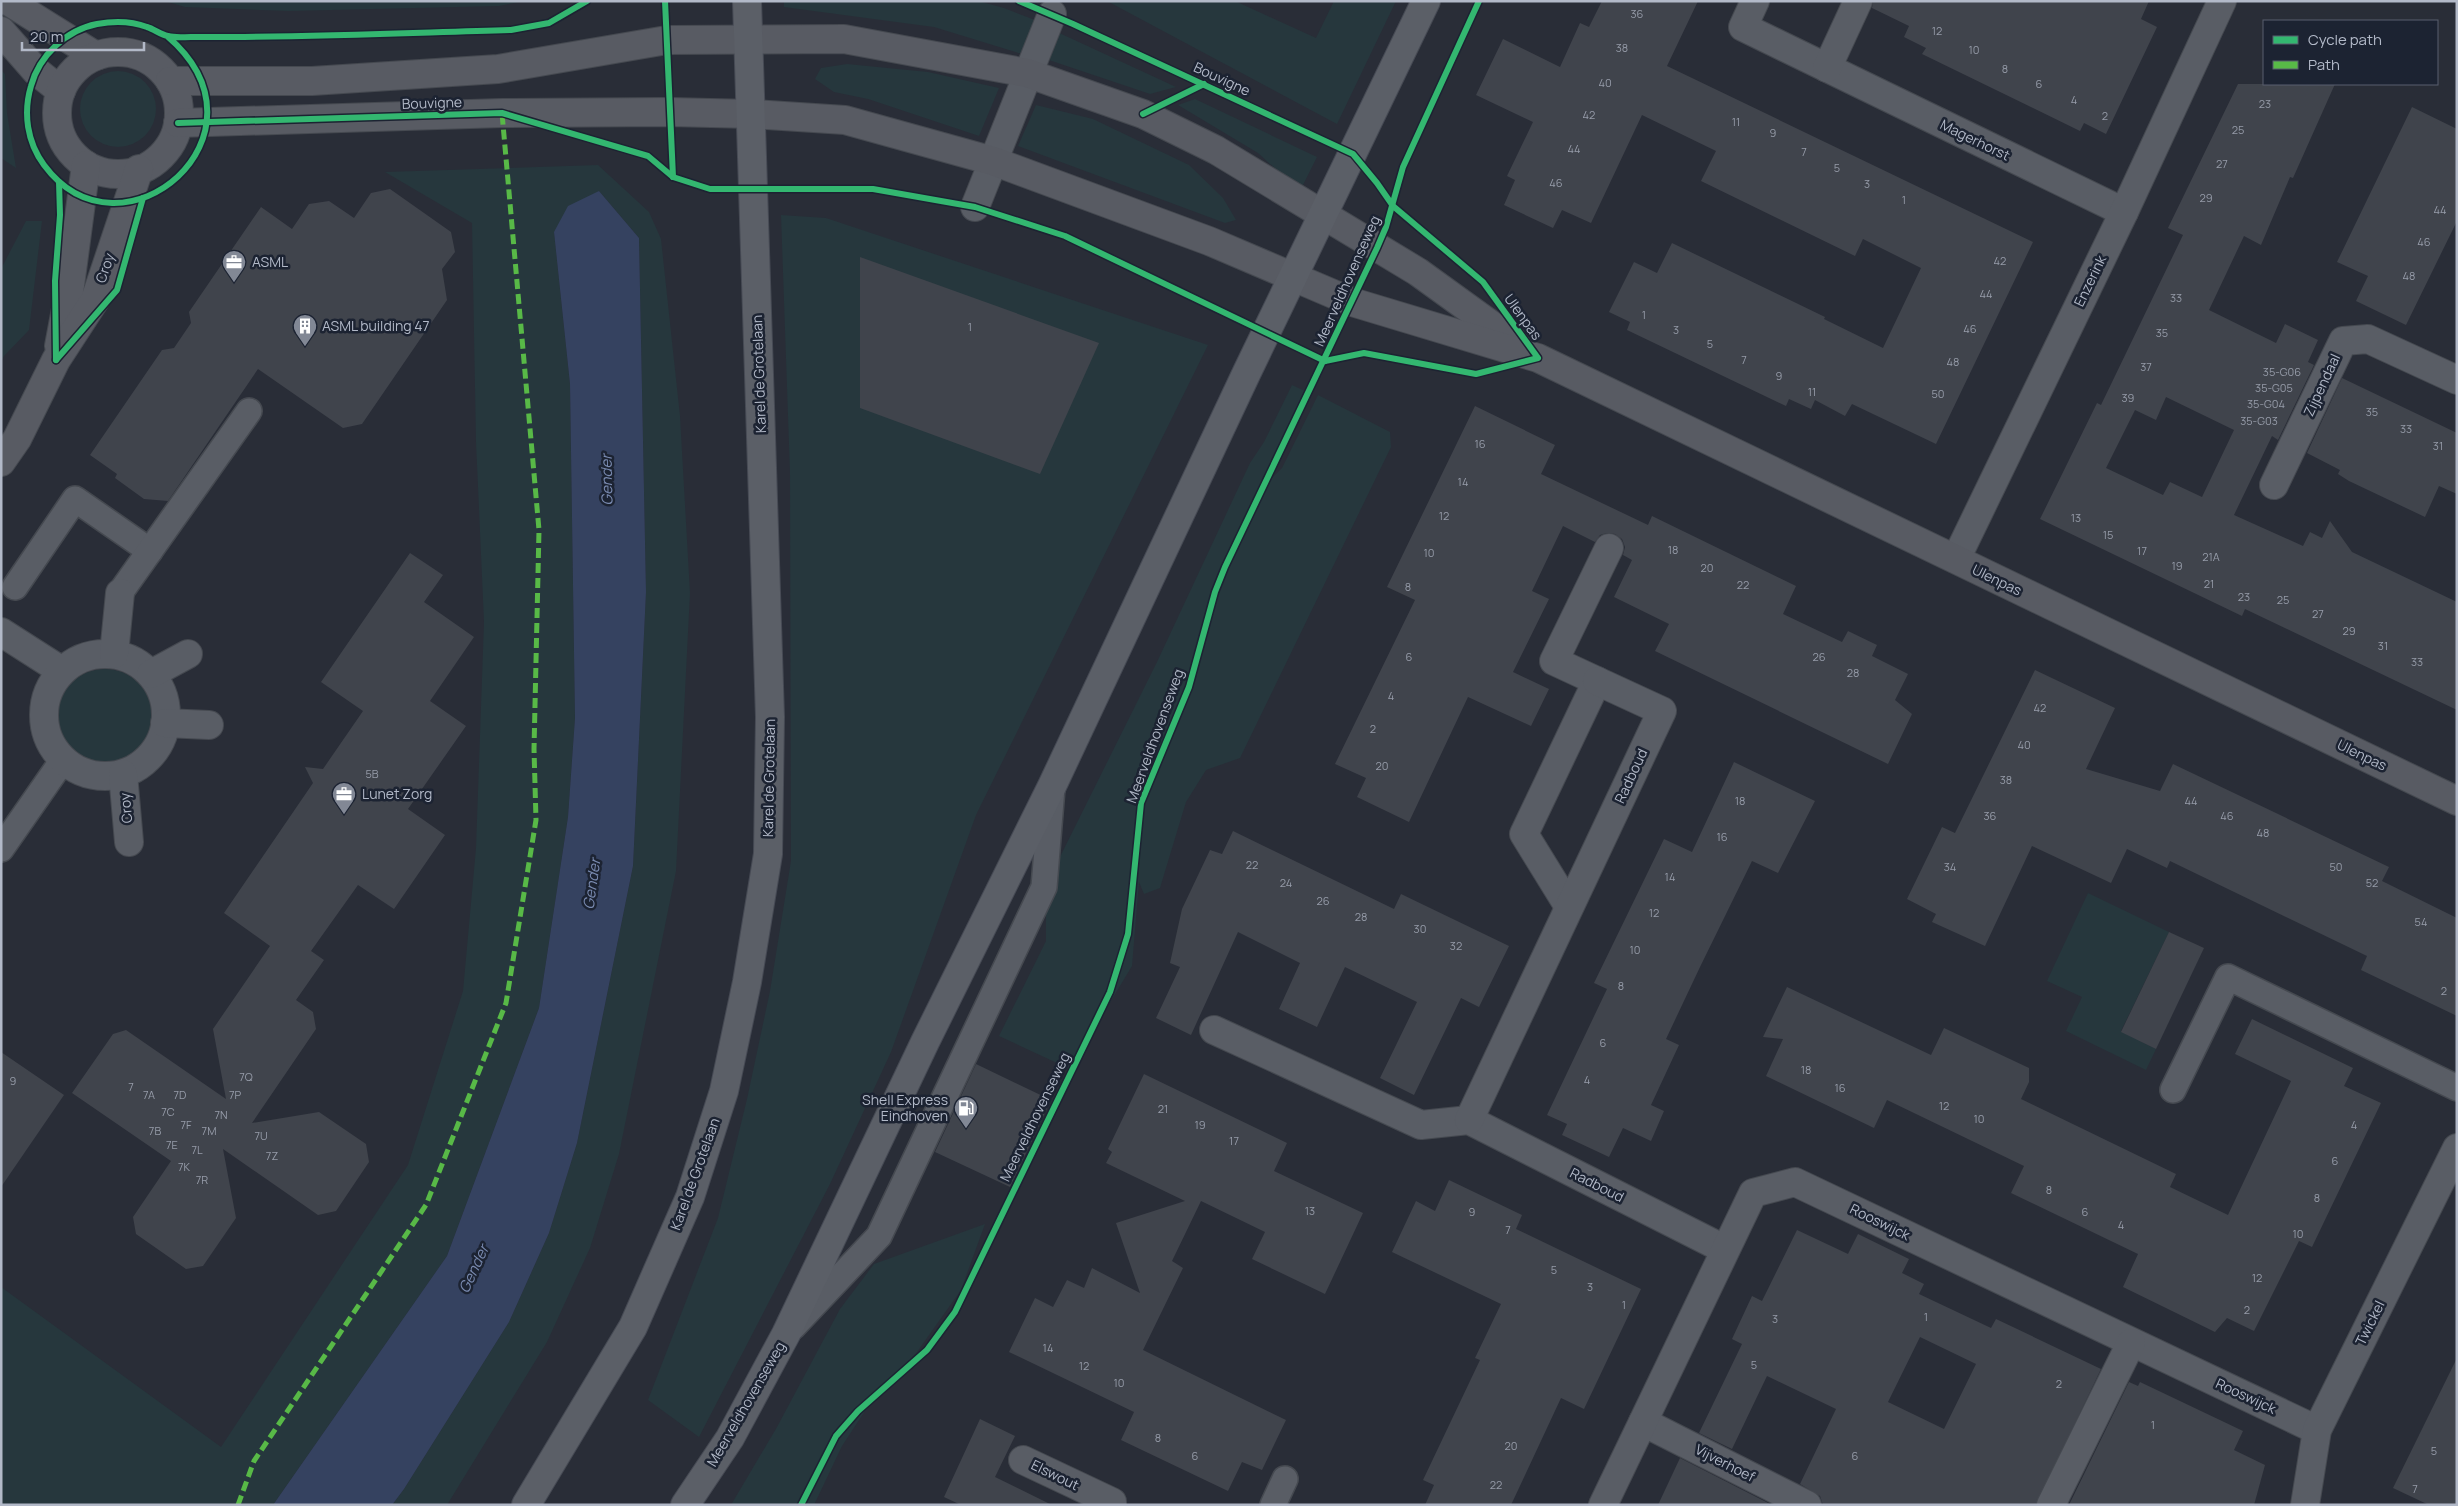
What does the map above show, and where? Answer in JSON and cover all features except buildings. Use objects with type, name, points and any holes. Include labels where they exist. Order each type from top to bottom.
[{"type":"main road","name":"Karel de Grotelaan","points":[[526,1505],[633,1328],[690,1197],[724,1091],[749,972],[768,854],[770,717],[747,1]]},
{"type":"main road","name":"Meerveldhovenseweg","points":[[685,1505],[730,1438],[786,1334],[925,1042],[1052,786],[1426,1]]},
{"type":"street","name":"Magerhorst","points":[[1755,1],[1743,27],[2124,212]]},
{"type":"street","points":[[1827,68],[1858,1]]},
{"type":"street","name":"Enzerink","points":[[1956,560],[2124,212],[2222,1]]},
{"type":"street","points":[[16,6],[96,56]]},
{"type":"street","points":[[975,208],[1052,14]]},
{"type":"street","points":[[3,36],[36,70],[61,91]]},
{"type":"street","name":"Bouvigne","points":[[170,81],[312,81],[498,69],[667,40],[844,39],[1027,73],[1142,114],[1216,150],[1323,214]]},
{"type":"street","points":[[109,52],[137,55],[150,61],[170,81],[178,101],[178,123],[173,138],[165,151],[153,162],[139,169],[112,174],[86,165],[70,150],[60,133],[57,104],[61,91],[75,70],[84,62],[96,56],[109,52]]},
{"type":"street","name":"Bouvigne","points":[[178,123],[502,113],[670,112],[752,114],[845,120],[993,161],[1209,241],[1293,277]]},
{"type":"street","name":"Croy","points":[[56,360],[69,292],[86,165]]},
{"type":"street","name":"Croy","points":[[1,462],[17,439],[56,360],[94,300],[139,169]]},
{"type":"street","name":"Ulenpas","points":[[1323,214],[1418,272],[1538,358]]},
{"type":"street","name":"Ulenpas","points":[[1293,277],[1352,302],[1538,358],[2457,801]]},
{"type":"street","name":"Zijpendaal","points":[[2274,485],[2343,341],[2368,339],[2457,380]]},
{"type":"street","name":"Radboud","points":[[1608,548],[1554,661],[1662,711],[1469,1120],[1724,1249]]},
{"type":"street","points":[[114,654],[120,593]]},
{"type":"street","points":[[1,632],[62,671]]},
{"type":"street","name":"Croy","points":[[114,654],[135,661],[151,674],[163,693],[167,714],[164,736],[153,755],[142,765],[123,774],[102,777],[81,772],[63,760],[50,744],[43,715],[47,694],[62,671],[85,657],[114,654]]},
{"type":"street","points":[[151,674],[188,654]]},
{"type":"street","points":[[1570,907],[1524,834],[1597,681]]},
{"type":"street","points":[[165,723],[210,725]]},
{"type":"street","name":"Croy","points":[[123,774],[129,842]]},
{"type":"street","points":[[1214,1030],[1421,1125],[1469,1120]]},
{"type":"street","name":"Twickel","points":[[2305,1505],[2317,1430],[2457,1148]]},
{"type":"street","name":"Rooswijck","points":[[1603,1505],[1724,1249],[1753,1193],[1795,1182],[2317,1430]]},
{"type":"street","points":[[2051,1505],[2131,1342]]},
{"type":"street","name":"Vijverhoef","points":[[1643,1422],[1807,1505]]},
{"type":"street","name":"Elswout","points":[[1023,1460],[1112,1502],[1112,1505]]},
{"type":"lane","points":[[3,36],[16,6]]},
{"type":"lane","points":[[120,593],[249,411]]},
{"type":"lane","points":[[14,586],[75,499],[150,550]]},
{"type":"lane","points":[[1,849],[63,760]]},
{"type":"lane","points":[[786,1334],[879,1236],[1044,887],[1052,786]]},
{"type":"lane","points":[[2173,1090],[2228,977],[2457,1088]]},
{"type":"lane","points":[[1273,1505],[1285,1479]]},
{"type":"shaded area","points":[[165,1],[523,1],[499,6],[289,11],[185,7]]},
{"type":"shaded area","points":[[784,1],[978,1],[1004,8],[1040,22],[1025,55],[934,27],[784,7]]},
{"type":"shaded area","points":[[1107,1],[1235,1],[1316,38],[1334,1],[1396,1],[1337,124]]},
{"type":"shaded area","points":[[1055,31],[1176,87],[1150,94],[1043,58]]},
{"type":"shaded area","points":[[847,64],[928,72],[999,88],[979,136],[868,99],[834,92],[815,79],[821,68]]},
{"type":"shaded area","points":[[1,70],[5,74],[7,113],[16,168],[1,158]]},
{"type":"shaded area","points":[[118,71],[133,74],[145,82],[153,94],[156,109],[153,124],[145,136],[133,144],[118,147],[103,144],[91,136],[83,124],[80,109],[83,94],[91,82],[103,74]]},
{"type":"shaded area","points":[[1195,99],[1317,157],[1300,191],[1258,153],[1178,105]]},
{"type":"shaded area","points":[[1036,105],[1093,119],[1189,165],[1223,198],[1236,220],[1225,223],[1018,146]]},
{"type":"shaded area","points":[[598,165],[649,212],[661,239],[680,416],[690,593],[676,871],[619,1154],[590,1248],[547,1342],[447,1505],[392,1505],[509,1322],[549,1233],[577,1143],[633,866],[646,592],[639,238],[599,191],[554,232],[570,384],[575,718],[568,817],[539,1008],[447,1256],[273,1505],[1,1505],[1,1287],[221,1447],[408,1165],[463,991],[476,848],[484,622],[476,442],[472,223],[385,172]]},
{"type":"shaded area","points":[[781,215],[826,218],[1208,345],[976,815],[891,1052],[830,1184],[699,1437],[648,1400],[718,1218],[747,1099],[770,991],[791,861],[790,473]]},
{"type":"shaded area","points":[[26,221],[42,221],[29,330],[4,356],[1,362],[1,269]]},
{"type":"shaded area","points":[[1292,385],[1307,392],[1271,479],[1282,468],[1318,395],[1390,432],[1391,447],[1240,758],[1206,770],[1186,802],[1160,888],[1144,894],[1139,882],[1132,966],[1070,1069],[999,1036],[1046,941],[1046,885],[1157,662],[1250,463],[1264,442]]},
{"type":"shaded area","points":[[105,669],[123,673],[138,683],[148,698],[152,716],[148,734],[138,749],[123,759],[105,763],[87,759],[72,749],[62,734],[58,716],[62,698],[72,683],[87,673]]},
{"type":"shaded area","points":[[2088,893],[2169,932],[2121,1031],[2156,1049],[2146,1070],[2066,1031],[2082,997],[2047,981]]},
{"type":"shaded area","points":[[985,1224],[961,1290],[917,1352],[865,1411],[842,1446],[814,1505],[731,1505],[777,1427],[840,1309],[874,1264]]},
{"type":"water","name":"Gender","points":[[599,191],[639,238],[646,592],[633,866],[577,1143],[549,1233],[509,1322],[392,1505],[273,1505],[447,1256],[539,1008],[568,817],[575,718],[570,384],[554,232],[568,206]]},
{"type":"marked path","points":[[238,1505],[254,1461],[426,1205],[506,1003],[536,820],[534,749],[539,530],[502,113]]},
{"type":"cycle path","points":[[167,36],[198,74],[207,112],[199,148],[178,177],[148,196],[112,203],[76,194],[44,165],[38,156],[30,137],[27,106],[31,86],[40,64],[55,46],[65,38],[86,27],[103,23],[129,23],[141,25],[173,37],[311,36],[511,30],[549,23],[587,1]]},
{"type":"cycle path","points":[[665,1],[673,177]]},
{"type":"cycle path","points":[[1019,1],[1073,24],[1353,154],[1393,206],[1483,282],[1538,358],[1476,374],[1364,353],[1325,361]]},
{"type":"cycle path","points":[[801,1505],[836,1436],[858,1411],[927,1350],[955,1312],[1110,992],[1128,934],[1141,803],[1189,687],[1215,592],[1225,567],[1377,248],[1386,227],[1403,167],[1479,1]]},
{"type":"cycle path","points":[[1143,114],[1204,84]]},
{"type":"cycle path","points":[[178,123],[502,113],[648,156],[673,177],[710,189],[873,189],[975,207],[1065,236],[1325,361]]},
{"type":"cycle path","points":[[56,360],[55,281],[60,215],[59,182]]},
{"type":"cycle path","points":[[56,360],[117,290],[143,198]]},
{"type":"place","name":"ASML","points":[[234,283]]},
{"type":"place","name":"ASML building 47","points":[[305,347]]},
{"type":"place","name":"Lunet Zorg","points":[[344,815]]},
{"type":"place","name":"Shell Express Eindhoven","points":[[966,1129]]}]
